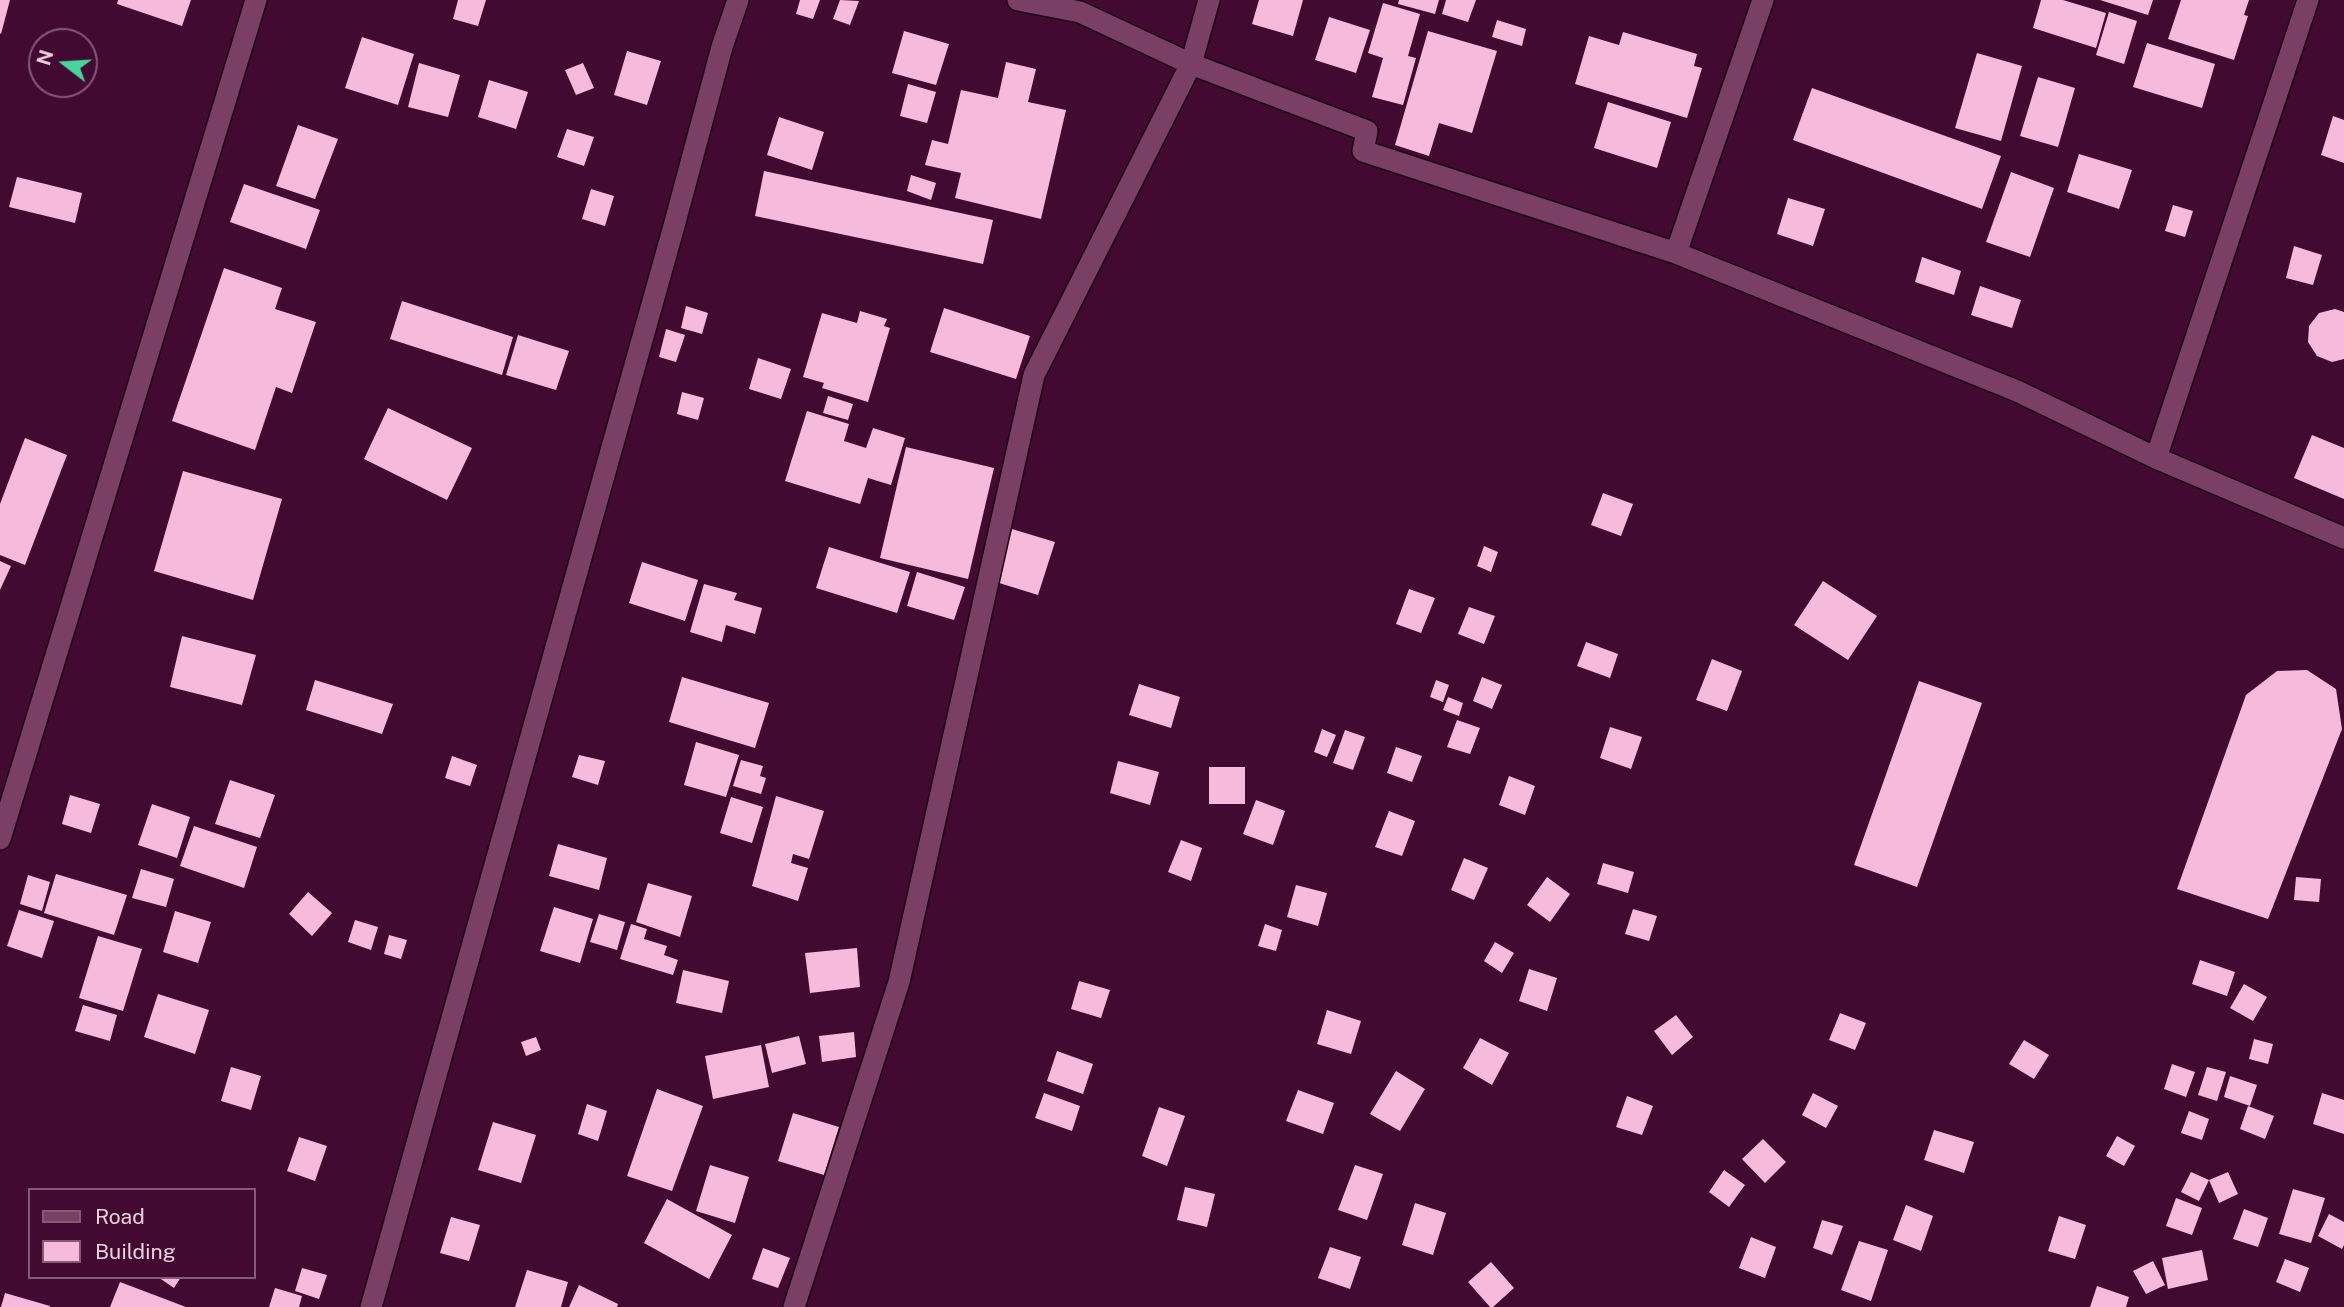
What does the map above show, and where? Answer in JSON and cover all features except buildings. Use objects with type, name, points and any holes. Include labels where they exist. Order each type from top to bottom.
[{"type":"street","points":[[0,839],[256,0]]},
{"type":"street","points":[[371,1307],[722,47],[738,0]]},
{"type":"street","points":[[1018,0],[1080,12],[1191,64],[1367,131],[1363,151],[1676,253],[2017,391],[2156,458],[2344,538]]},
{"type":"street","points":[[794,1307],[899,982],[1034,375],[1191,64],[1209,0]]},
{"type":"street","points":[[1676,253],[1763,0]]},
{"type":"street","points":[[2156,458],[2308,0]]}]
